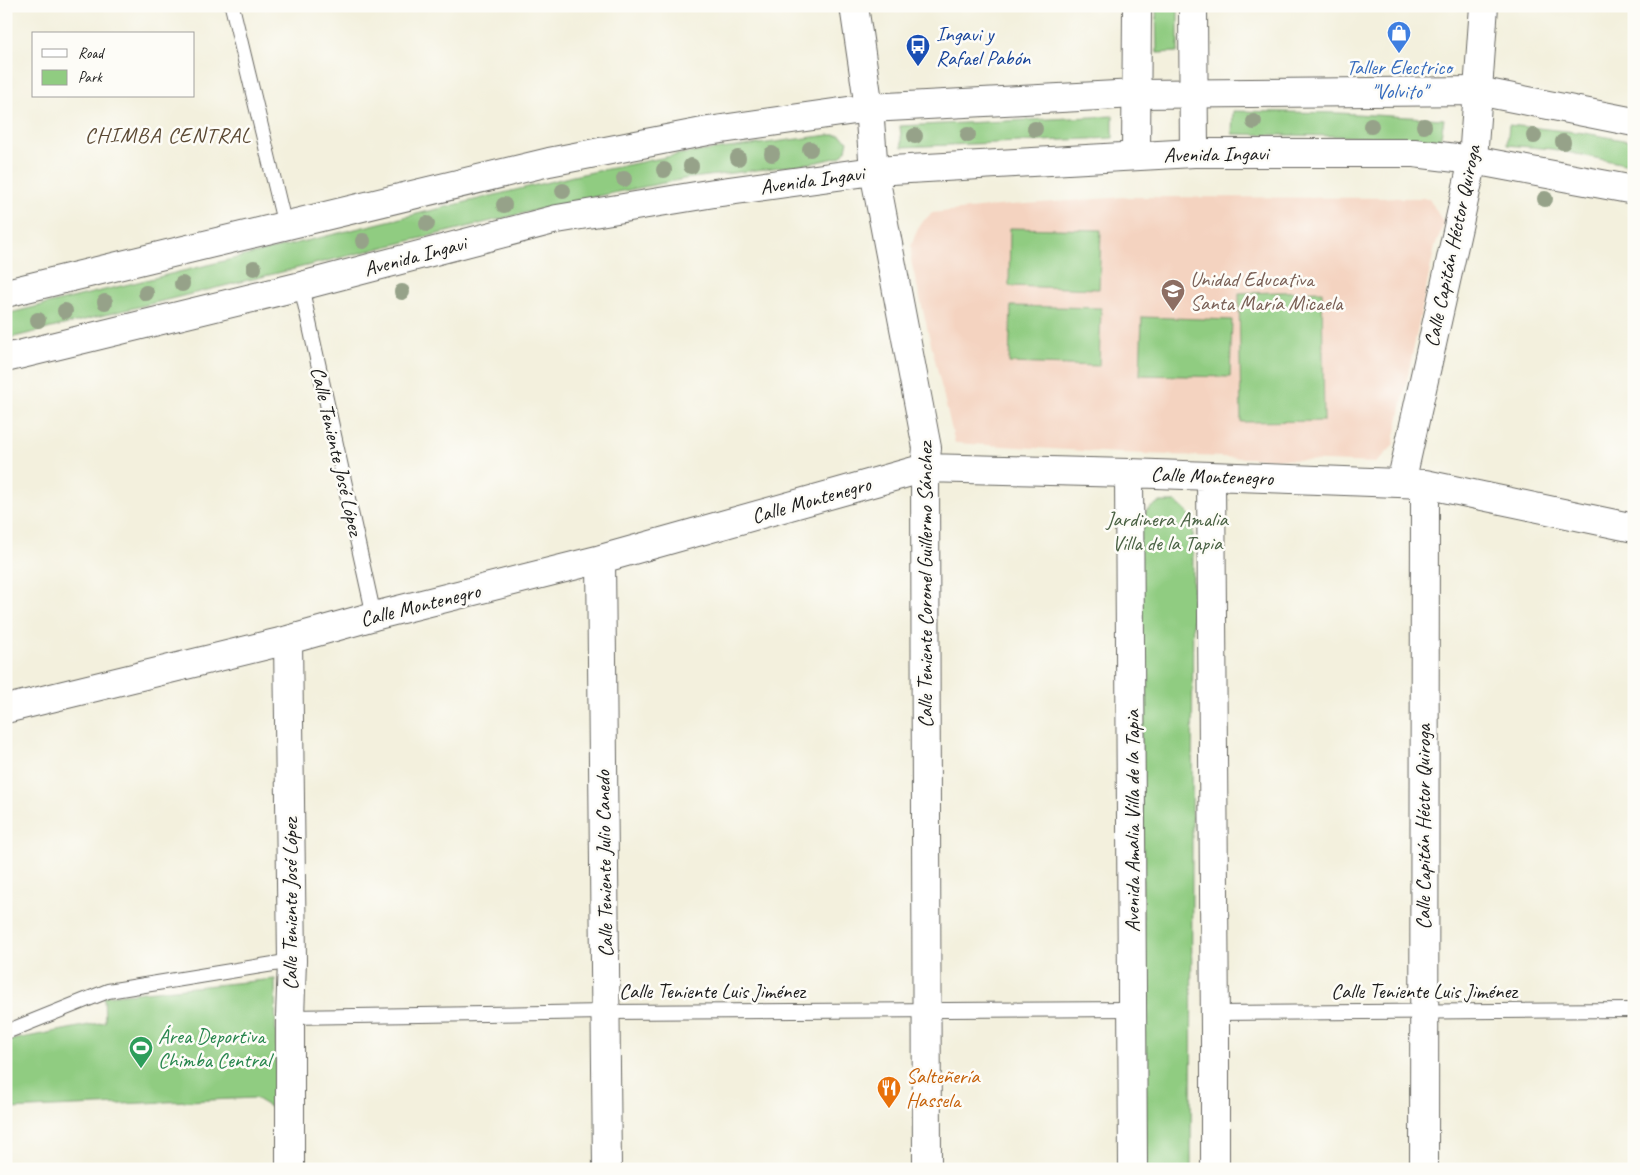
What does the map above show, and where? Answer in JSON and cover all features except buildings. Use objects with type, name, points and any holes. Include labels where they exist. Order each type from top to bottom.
[{"type":"main road","name":"Calle Teniente Coronel Guillermo Sánchez","points":[[854,6],[869,108],[874,171],[927,448],[925,468],[927,1169]]},
{"type":"main road","points":[[1136,156],[1137,6]]},
{"type":"main road","points":[[1193,6],[1194,153]]},
{"type":"main road","name":"Calle Capitán Héctor Quiroga","points":[[1424,1169],[1423,1011],[1413,484],[1473,160],[1484,6]]},
{"type":"main road","points":[[6,293],[549,162],[708,131],[869,108],[1136,94],[1478,91],[1634,122]]},
{"type":"main road","name":"Avenida Ingavi","points":[[6,358],[301,286],[557,219],[714,193],[874,171],[1194,153],[1414,153],[1473,160],[1634,190]]},
{"type":"main road","name":"Calle Montenegro","points":[[6,709],[288,640],[374,616],[601,559],[925,468],[1130,473],[1413,484],[1634,528]]},
{"type":"main road","name":"Avenida Amalia Villa de la Tapia","points":[[1130,473],[1134,1009],[1133,1169]]},
{"type":"main road","points":[[1210,476],[1215,1012],[1214,1169]]},
{"type":"main road","name":"Calle Teniente Julio Canedo","points":[[601,559],[607,1169]]},
{"type":"main road","name":"Calle Teniente José López","points":[[288,640],[292,961],[290,1169]]},
{"type":"lane","points":[[232,6],[285,226]]},
{"type":"lane","name":"Calle Teniente José López","points":[[301,286],[374,616]]},
{"type":"lane","points":[[6,1032],[108,991],[292,961]]},
{"type":"lane","name":"Calle Teniente Luis Jiménez","points":[[290,1017],[605,1012],[1134,1009]]},
{"type":"lane","name":"Calle Teniente Luis Jiménez","points":[[1215,1012],[1634,1010]]},
{"type":"shaded area","name":"Unidad Educativa Santa María Micaela","points":[[1124,197],[1429,198],[1444,224],[1435,246],[1393,446],[1376,463],[1118,453],[955,443],[911,261],[911,245],[920,224],[932,213],[997,206]]},
{"type":"green space","points":[[1156,6],[1178,6],[1178,52],[1157,53]]},
{"type":"green space","points":[[1233,111],[1339,113],[1444,119],[1440,141],[1338,136],[1232,134]]},
{"type":"green space","points":[[1113,116],[1113,138],[902,147],[900,126]]},
{"type":"green space","points":[[1509,125],[1585,133],[1634,142],[1634,166],[1552,149],[1507,145]]},
{"type":"green space","points":[[840,135],[848,141],[846,150],[840,157],[813,163],[684,179],[578,200],[6,339],[6,314],[573,176],[681,154]]},
{"type":"green space","points":[[1010,228],[1101,230],[1099,289],[1009,286]]},
{"type":"green space","points":[[1322,291],[1324,421],[1241,422],[1239,293]]},
{"type":"green space","points":[[1011,306],[1101,308],[1099,366],[1009,363]]},
{"type":"green space","points":[[1142,317],[1232,320],[1230,377],[1140,375]]},
{"type":"green space","name":"Jardinera Amalia Villa de la Tapia","points":[[1159,502],[1176,502],[1188,513],[1193,525],[1191,1169],[1145,1169],[1139,527],[1146,511]]},
{"type":"green space","name":"Área Deportiva Chimba Central","points":[[275,979],[277,1111],[255,1098],[8,1109],[6,1102],[6,1041],[105,1022],[104,996]]},
{"type":"place","name":"Taller Electrico \"Volvito\"","points":[[1399,54]]},
{"type":"place","name":"Ingavi y Rafael Pabón","points":[[918,67]]},
{"type":"place","name":"Unidad Educativa Santa María Micaela","points":[[1173,312]]},
{"type":"place","name":"Área Deportiva Chimba Central","points":[[141,1069]]},
{"type":"place","name":"Salteñería Hassela","points":[[889,1109]]},
{"type":"district","name":"CHIMBA CENTRAL","points":[[168,134]]}]
